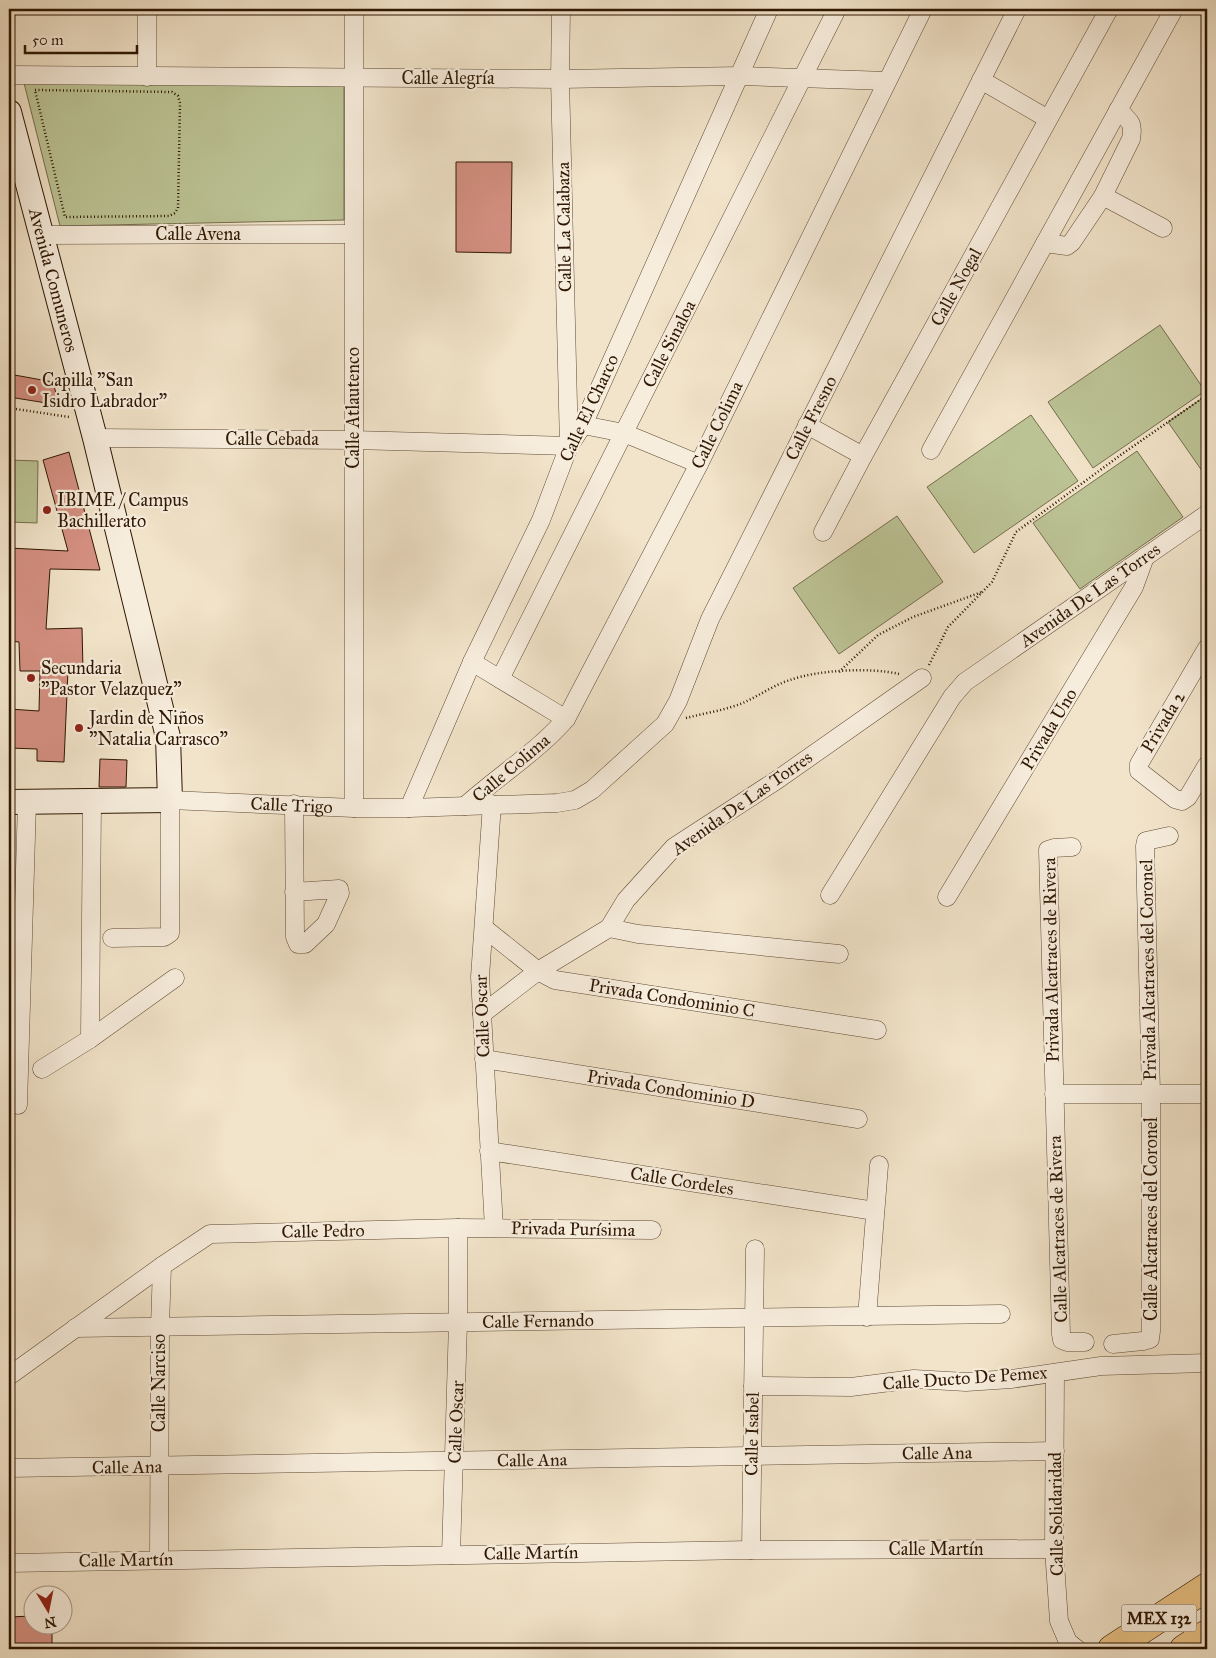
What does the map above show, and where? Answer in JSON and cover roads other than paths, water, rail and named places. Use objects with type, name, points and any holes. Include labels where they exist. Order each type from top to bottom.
[{"type":"highway","name":"MEX 132","points":[[1112,1649],[1207,1587]]},
{"type":"highway","name":"MEX 132","points":[[1184,1649],[1207,1634]]},
{"type":"main road","name":"Avenida Comuneros","points":[[9,112],[93,429],[168,737],[170,800]]},
{"type":"main road","name":"Calle Trigo","points":[[18,802],[170,800]]},
{"type":"street","points":[[147,9],[147,77]]},
{"type":"street","name":"Calle Atlautenco","points":[[354,9],[354,808]]},
{"type":"street","name":"Calle La Calabaza","points":[[560,9],[569,446]]},
{"type":"street","name":"Calle El Charco","points":[[409,808],[472,662],[541,520],[569,446],[583,424],[769,9]]},
{"type":"street","name":"Calle Sinaloa","points":[[500,679],[838,9]]},
{"type":"street","name":"Calle Colima","points":[[465,806],[487,786],[549,738],[566,720],[698,464],[922,9]]},
{"type":"street","name":"Calle Fresno","points":[[575,800],[592,790],[665,724],[678,702],[710,619],[1017,9]]},
{"type":"street","name":"Calle Nogal","points":[[823,532],[1109,9]]},
{"type":"street","points":[[931,450],[1174,9]]},
{"type":"street","name":"Calle Alegría","points":[[9,75],[560,79],[740,76],[887,81]]},
{"type":"street","points":[[980,80],[1048,119]]},
{"type":"street","points":[[1045,244],[1067,246],[1072,242],[1102,196],[1131,140],[1133,130],[1131,122],[1118,110]]},
{"type":"street","points":[[1102,196],[1163,228]]},
{"type":"street","name":"Calle Avena","points":[[42,235],[353,234]]},
{"type":"street","points":[[583,424],[624,433],[698,464]]},
{"type":"street","points":[[807,425],[863,456]]},
{"type":"street","name":"Calle Cebada","points":[[93,429],[353,440],[569,446]]},
{"type":"street","name":"Avenida De Las Torres","points":[[830,896],[952,697],[965,682],[1207,514]]},
{"type":"street","name":"Privada Uno","points":[[947,897],[1134,587],[1145,557]]},
{"type":"street","name":"Privada 2","points":[[1207,648],[1139,764],[1139,771],[1175,799],[1182,801],[1188,797],[1207,765]]},
{"type":"street","points":[[472,662],[566,720]]},
{"type":"street","name":"Avenida De Las Torres","points":[[482,1014],[538,971],[609,928],[626,900],[674,847],[777,780],[922,678]]},
{"type":"street","points":[[112,938],[164,937],[170,933],[170,800]]},
{"type":"street","name":"Calle Trigo","points":[[170,800],[354,808],[558,803],[575,800]]},
{"type":"street","points":[[90,1039],[92,801]]},
{"type":"street","points":[[18,802],[18,1105]]},
{"type":"street","points":[[294,804],[294,892],[295,937],[298,944],[305,944],[326,924],[340,894],[339,889],[294,892]]},
{"type":"street","name":"Calle Oscar","points":[[492,804],[480,977],[494,1228]]},
{"type":"street","name":"Privada Alcatraces del Coronel","points":[[1151,1093],[1145,846],[1146,840],[1169,836]]},
{"type":"street","name":"Privada Alcatraces de Rivera","points":[[1054,1094],[1048,850],[1072,846]]},
{"type":"street","name":"Privada Condominio C","points":[[484,928],[538,971],[555,980],[877,1030]]},
{"type":"street","points":[[609,928],[638,934],[838,954]]},
{"type":"street","points":[[42,1069],[90,1039],[175,978]]},
{"type":"street","name":"Privada Condominio D","points":[[484,1059],[858,1119]]},
{"type":"street","name":"Calle Alcatraces del Coronel","points":[[1113,1344],[1150,1339],[1151,1093]]},
{"type":"street","points":[[1054,1094],[1207,1094]]},
{"type":"street","name":"Calle Alcatraces de Rivera","points":[[1054,1094],[1061,1334],[1062,1340],[1067,1342],[1085,1342]]},
{"type":"street","name":"Calle Cordeles","points":[[489,1151],[875,1211]]},
{"type":"street","points":[[867,1317],[879,1165]]},
{"type":"street","name":"Calle Oscar","points":[[451,1555],[458,1322],[458,1228]]},
{"type":"street","name":"Calle Pedro","points":[[9,1376],[74,1328],[210,1234],[494,1228]]},
{"type":"street","name":"Privada Purísima","points":[[494,1228],[652,1230]]},
{"type":"street","name":"Calle Isabel","points":[[751,1550],[755,1249]]},
{"type":"street","name":"Calle Narciso","points":[[160,1560],[159,1466],[162,1266]]},
{"type":"street","name":"Calle Fernando","points":[[74,1328],[1001,1314]]},
{"type":"street","name":"Calle Ducto De Pemex","points":[[753,1386],[851,1387],[914,1379],[966,1382],[1011,1379],[1100,1366],[1207,1363]]},
{"type":"street","name":"Calle Solidaridad","points":[[1055,1373],[1054,1549],[1059,1621],[1068,1642],[1077,1649]]},
{"type":"street","name":"Calle Ana","points":[[9,1468],[1055,1451]]},
{"type":"street","name":"Calle Martín","points":[[9,1564],[751,1550],[1054,1549]]},
{"type":"place","name":"Capilla \"San Isidro Labrador\"","points":[[32,390]]},
{"type":"place","name":"IBIME / Campus Bachillerato","points":[[47,510]]},
{"type":"place","name":"Secundaria \"Pastor Velazquez\"","points":[[31,678]]},
{"type":"place","name":"Jardin de Niños \"Natalia Carrasco\"","points":[[79,728]]}]
